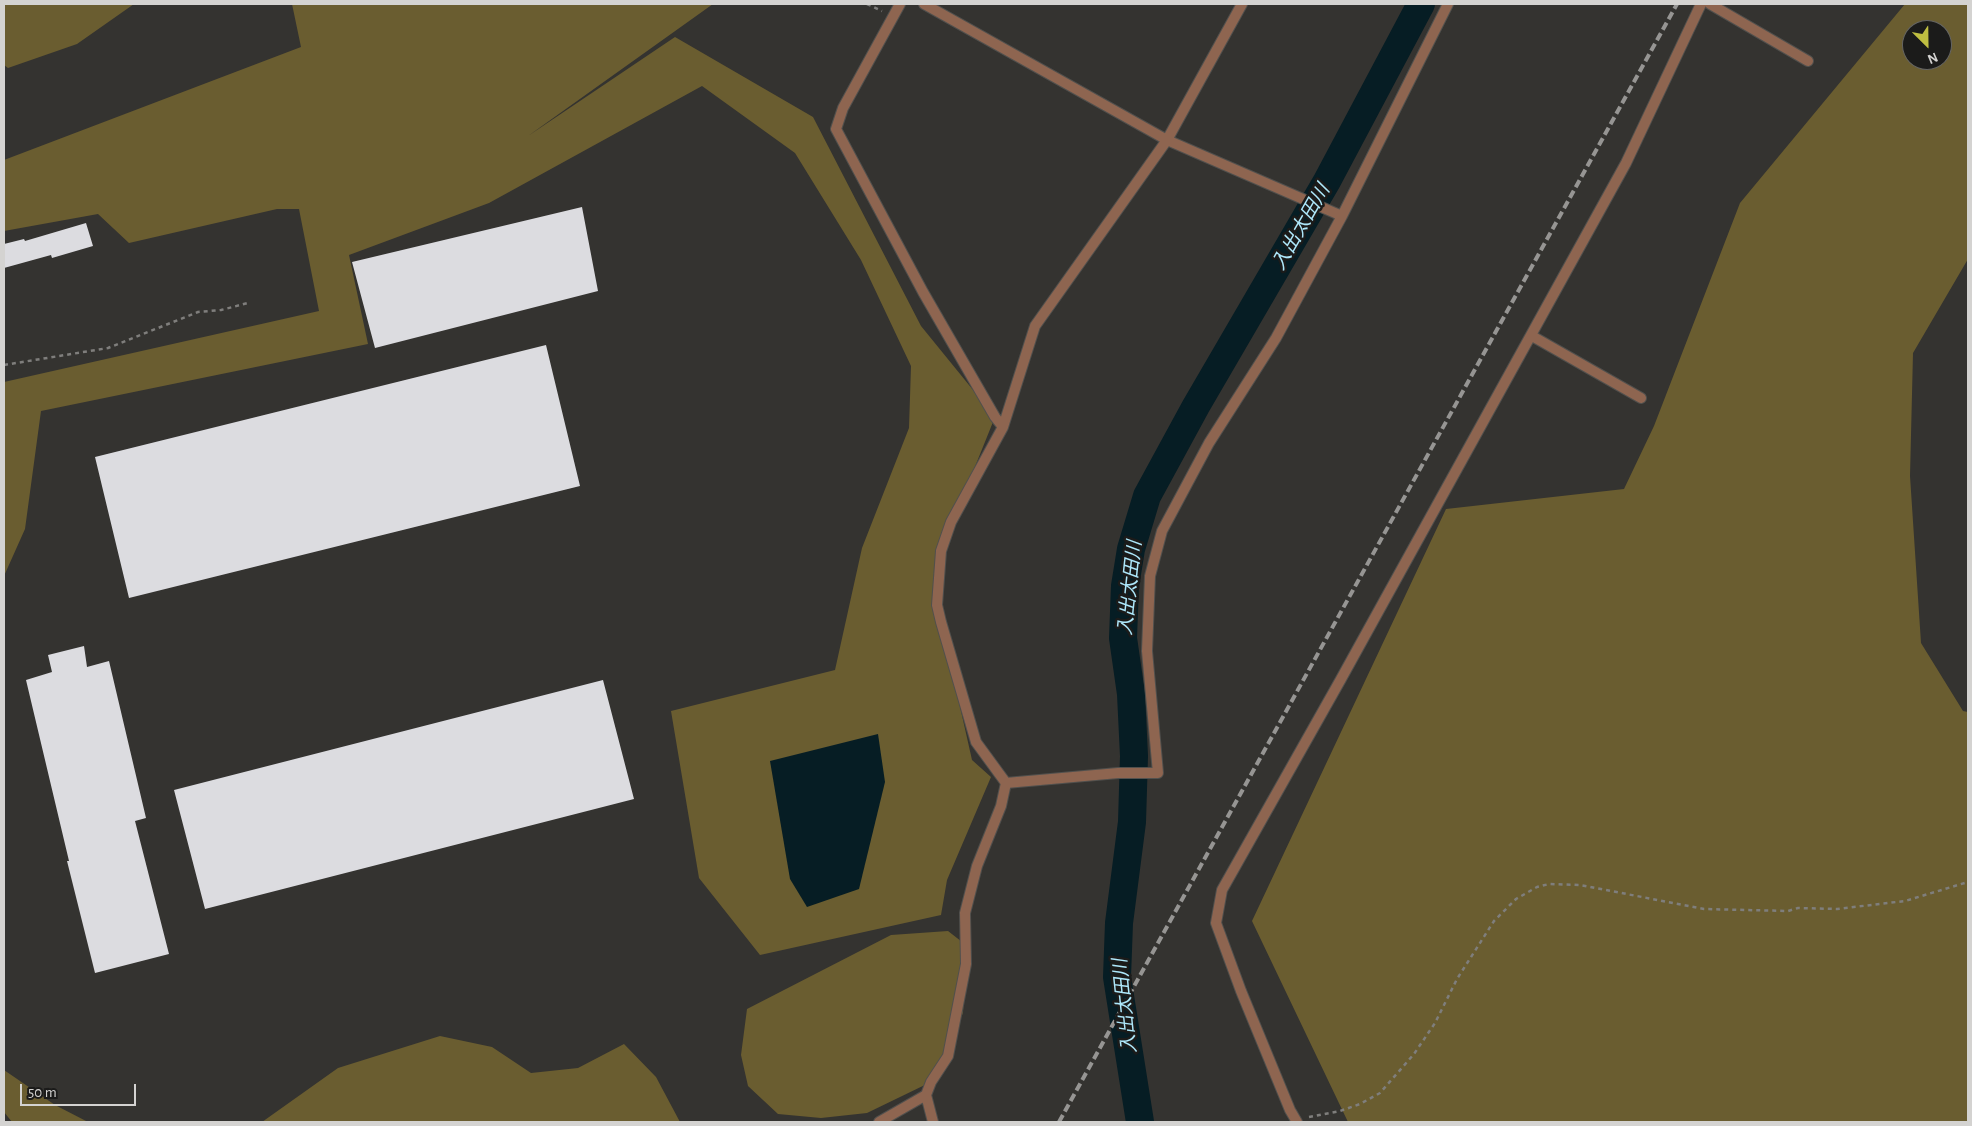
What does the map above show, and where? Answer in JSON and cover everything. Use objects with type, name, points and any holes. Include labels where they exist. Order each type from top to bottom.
[{"type":"street","points":[[900,4],[843,108],[836,129],[923,292],[995,417],[1003,427]]},
{"type":"street","points":[[924,4],[1167,140],[1342,216]]},
{"type":"street","points":[[933,1122],[926,1095],[931,1082],[948,1056],[966,964],[965,913],[977,866],[1001,806],[1006,783],[976,742],[937,605],[941,550],[951,522],[1003,427],[1035,326],[1167,140],[1242,4]]},
{"type":"street","points":[[1006,783],[1118,773],[1158,773],[1147,651],[1150,576],[1162,531],[1209,443],[1276,338],[1342,216],[1448,4]]},
{"type":"street","points":[[1296,1122],[1241,991],[1216,923],[1222,890],[1532,336],[1626,163],[1702,4]]},
{"type":"street","points":[[1710,4],[1808,61]]},
{"type":"street","points":[[1532,336],[1641,398]]},
{"type":"street","points":[[879,1122],[926,1095]]},
{"type":"path","points":[[868,4],[892,16]]},
{"type":"path","points":[[4,365],[108,348],[198,312],[221,310],[248,303]]},
{"type":"path","points":[[1296,1122],[1340,1112],[1380,1093],[1414,1054],[1435,1023],[1457,979],[1494,921],[1516,899],[1537,887],[1549,884],[1580,885],[1704,909],[1788,911],[1798,908],[1838,909],[1905,901],[1968,882]]},
{"type":"shaded area","points":[[4,4],[134,4],[77,44],[8,68],[4,65]]},
{"type":"shaded area","points":[[292,4],[713,4],[528,136],[675,37],[813,117],[921,326],[995,417],[941,551],[941,622],[972,760],[991,777],[947,880],[941,915],[760,955],[699,878],[671,711],[835,670],[862,548],[909,428],[911,366],[861,260],[795,153],[702,86],[489,203],[349,255],[368,344],[41,411],[25,529],[4,576],[4,382],[319,311],[299,209],[277,209],[129,243],[98,214],[4,231],[4,160],[301,47]]},
{"type":"shaded area","points":[[1905,4],[1968,4],[1968,259],[1913,353],[1910,476],[1921,643],[1963,711],[1968,712],[1968,1122],[1348,1122],[1252,921],[1446,509],[1624,489],[1654,426],[1740,203]]},
{"type":"shaded area","points":[[948,931],[966,945],[963,1013],[931,1082],[867,1113],[821,1118],[778,1114],[748,1086],[741,1055],[747,1009],[891,935]]},
{"type":"shaded area","points":[[440,1036],[492,1047],[531,1073],[578,1068],[624,1044],[656,1077],[680,1122],[262,1122],[338,1068]]},
{"type":"shaded area","points":[[4,1070],[55,1105],[88,1122],[12,1122],[4,1112]]},
{"type":"water","points":[[878,734],[885,782],[859,889],[807,907],[790,879],[770,761]]},
{"type":"building","points":[[582,207],[598,291],[375,348],[352,262]]},
{"type":"building","points":[[86,223],[93,246],[52,258],[51,255],[4,268],[4,244],[24,239],[25,241]]},
{"type":"building","points":[[546,345],[580,486],[129,598],[95,457]]},
{"type":"building","points":[[84,646],[87,667],[109,661],[146,818],[135,821],[169,954],[95,973],[67,861],[69,861],[26,680],[52,672],[48,655]]},
{"type":"building","points":[[603,680],[634,799],[205,909],[174,790]]},
{"type":"waterway","name":"入出太田川","points":[[1140,1122],[1117,977],[1119,923],[1132,822],[1134,756],[1131,694],[1123,638],[1125,586],[1131,549],[1147,496],[1196,406],[1327,181],[1421,4]]},
{"type":"railway","points":[[1059,1122],[1677,4]]}]
